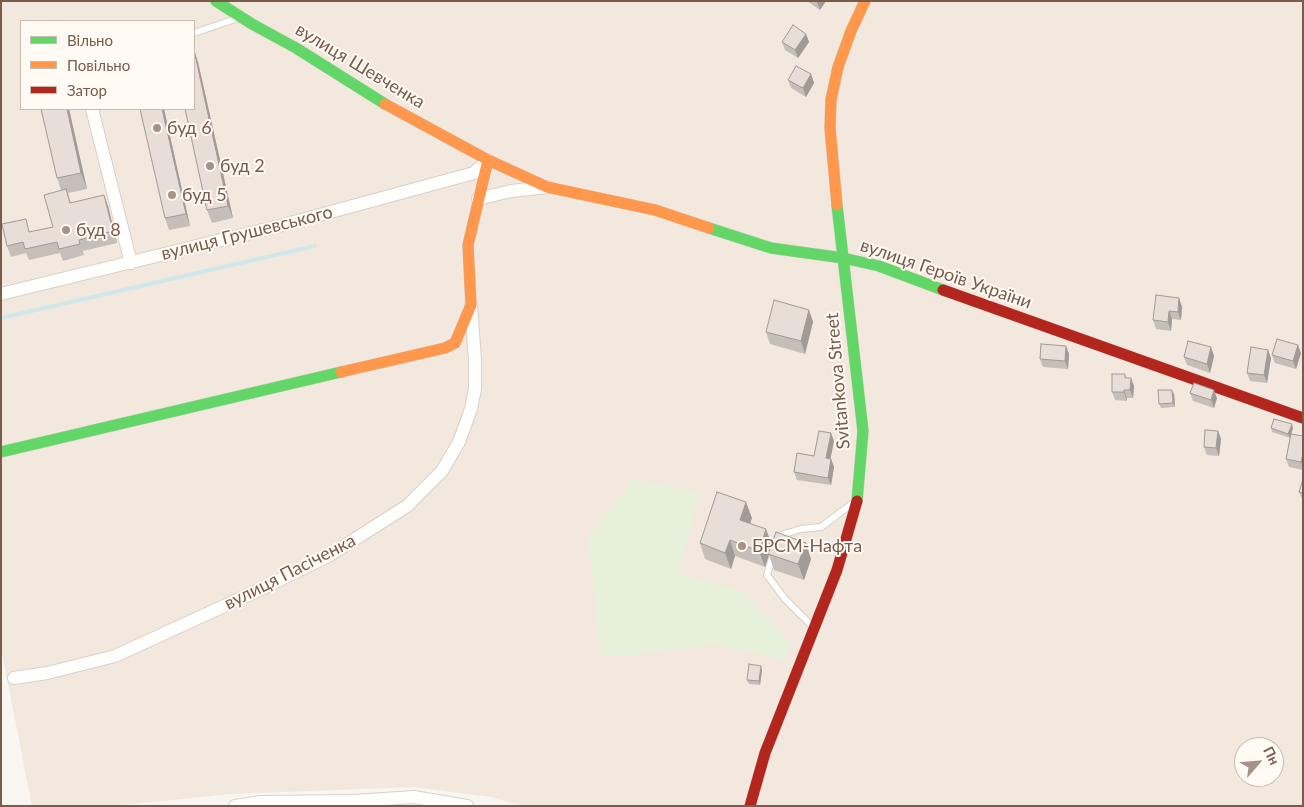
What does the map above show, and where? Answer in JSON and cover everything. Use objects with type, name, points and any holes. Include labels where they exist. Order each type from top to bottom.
[{"type":"street","name":"вулиця Шевченка","points":[[216,1],[296,48],[378,100],[488,160]]},
{"type":"street","name":"Svitankova Street","points":[[750,806],[765,753],[837,570],[858,499],[863,431],[831,153],[830,128],[832,100],[841,58],[851,30],[865,1]]},
{"type":"street","points":[[92,110],[130,263]]},
{"type":"street","name":"вулиця Героїв України","points":[[488,160],[546,187],[655,210],[770,248],[843,258],[879,266],[978,304],[1303,418]]},
{"type":"street","name":"вулиця Пасіченка","points":[[14,678],[47,673],[114,656],[259,590],[330,555],[407,506],[442,471],[459,442],[471,409],[474,389],[474,323],[471,305],[468,244],[488,160]]},
{"type":"street","name":"вулиця Грушевського","points":[[1,294],[283,225],[474,173],[488,160]]},
{"type":"street","points":[[478,198],[511,191],[546,187]]},
{"type":"street","name":"вулиця Пасіченка","points":[[1,452],[445,348],[455,343],[471,305]]},
{"type":"street","points":[[235,806],[261,802],[353,801],[414,797],[466,806]]},
{"type":"lane","points":[[195,32],[241,17]]},
{"type":"lane","points":[[814,629],[785,598],[767,574],[781,535],[801,529],[821,527],[858,499]]},
{"type":"shaded area","points":[[1,1],[1303,1],[1303,806],[521,806],[491,797],[414,787],[231,794],[112,806],[32,806],[1,648]]},
{"type":"green space","points":[[633,479],[700,493],[678,573],[742,591],[792,644],[785,660],[714,644],[634,655],[601,656],[588,539]]},
{"type":"building","points":[[793,25],[806,34],[795,50],[782,42]]},
{"type":"building","points":[[195,55],[228,206],[207,210],[185,110],[195,110]]},
{"type":"building","points":[[796,66],[811,74],[803,88],[788,80]]},
{"type":"building","points":[[41,110],[67,110],[81,173],[57,178]]},
{"type":"building","points":[[140,110],[162,110],[186,214],[165,218]]},
{"type":"building","points":[[66,189],[70,203],[104,195],[113,231],[79,240],[80,244],[59,249],[57,242],[25,249],[23,242],[7,246],[2,224],[26,219],[29,232],[53,227],[44,195]]},
{"type":"building","points":[[1156,295],[1179,298],[1178,312],[1169,311],[1168,322],[1153,320]]},
{"type":"building","points":[[774,300],[809,310],[801,341],[766,332]]},
{"type":"building","points":[[1277,339],[1298,345],[1293,361],[1272,355]]},
{"type":"building","points":[[1188,341],[1211,347],[1207,364],[1184,357]]},
{"type":"building","points":[[1041,344],[1066,346],[1065,361],[1040,359]]},
{"type":"building","points":[[1251,347],[1268,350],[1264,375],[1247,373]]},
{"type":"building","points":[[1112,374],[1125,374],[1125,378],[1131,378],[1130,390],[1112,392]]},
{"type":"building","points":[[1194,383],[1214,390],[1211,400],[1190,393]]},
{"type":"building","points":[[1158,390],[1172,390],[1173,403],[1159,404]]},
{"type":"building","points":[[1274,419],[1292,424],[1288,434],[1271,428]]},
{"type":"building","points":[[1205,430],[1218,431],[1216,448],[1204,447]]},
{"type":"building","points":[[819,431],[831,433],[826,458],[831,459],[828,478],[794,472],[797,453],[814,456]]},
{"type":"building","points":[[1291,434],[1303,436],[1301,462],[1286,459]]},
{"type":"building","points":[[1303,479],[1303,493],[1299,492]]},
{"type":"building","points":[[717,492],[746,502],[740,520],[766,529],[759,551],[730,540],[725,553],[700,543]]},
{"type":"building","points":[[776,532],[806,543],[798,564],[768,554]]},
{"type":"building","points":[[749,664],[761,666],[759,681],[747,680]]},
{"type":"waterway","points":[[1,318],[315,246]]},
{"type":"traffic: fast","points":[[216,1],[252,24],[296,48],[385,104]]},
{"type":"traffic: fast","points":[[837,205],[863,431],[857,501]]},
{"type":"traffic: fast","points":[[709,228],[771,248],[843,258],[879,266],[943,290]]},
{"type":"traffic: fast","points":[[1,452],[341,372]]},
{"type":"traffic: slow","points":[[837,205],[830,128],[831,100],[838,67],[851,31],[865,1]]},
{"type":"traffic: slow","points":[[385,104],[488,160],[547,187],[655,210],[709,228]]},
{"type":"traffic: slow","points":[[341,372],[445,348],[455,343],[471,305],[468,245],[488,160]]},
{"type":"traffic: jam","points":[[943,290],[1303,418]]},
{"type":"traffic: jam","points":[[750,806],[765,753],[837,570],[857,501]]},
{"type":"place","name":"буд 6","points":[[157,128]]},
{"type":"place","name":"буд 2","points":[[210,166]]},
{"type":"place","name":"буд 5","points":[[172,195]]},
{"type":"place","name":"буд 8","points":[[66,230]]},
{"type":"place","name":"БРСМ-Нафта","points":[[742,546]]}]
